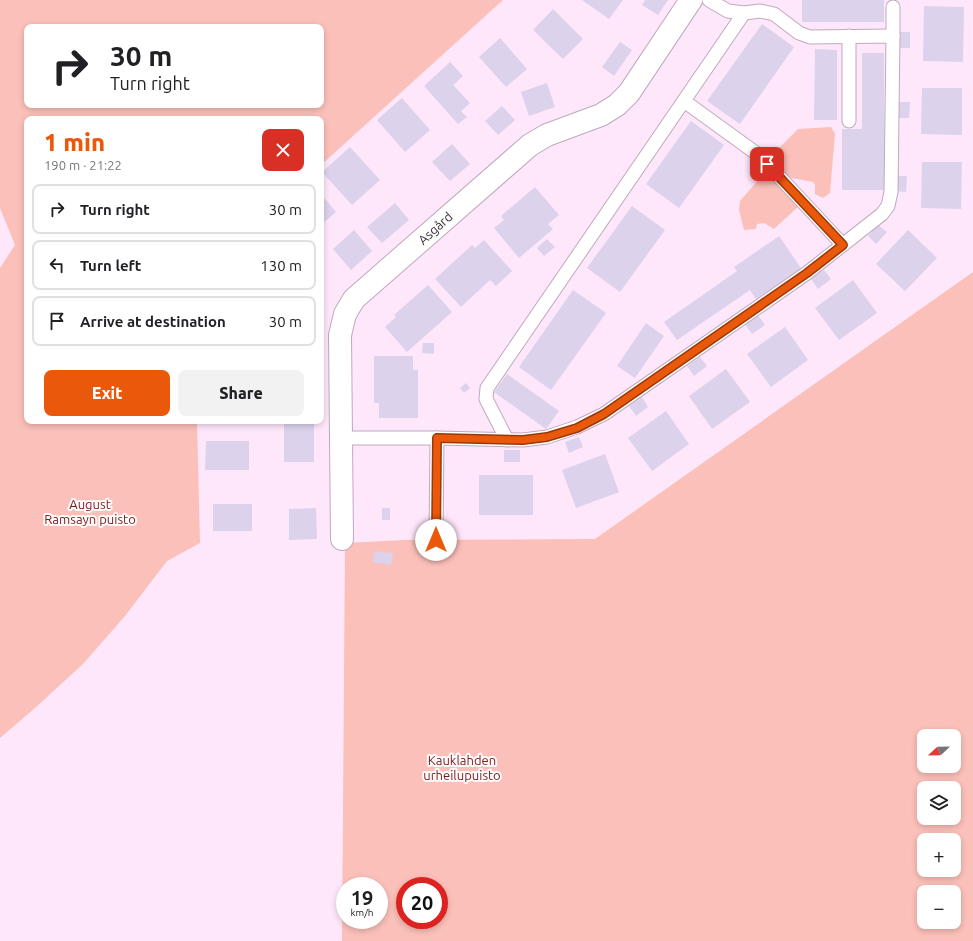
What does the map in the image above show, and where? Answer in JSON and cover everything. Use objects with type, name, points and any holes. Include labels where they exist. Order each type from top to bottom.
[{"type":"street","name":"Asgård","points":[[342,539],[340,335],[345,314],[354,299],[530,146],[547,136],[601,115],[630,94],[691,0]]},
{"type":"lane","points":[[709,0],[728,11],[760,11],[774,14],[799,33],[810,37],[893,36]]},
{"type":"lane","points":[[342,438],[523,440],[547,437],[577,428],[604,414],[807,273],[843,245],[882,214],[888,206],[891,192],[893,7]]},
{"type":"lane","points":[[507,440],[486,400],[487,388],[744,12]]},
{"type":"lane","points":[[849,121],[850,36]]},
{"type":"lane","points":[[684,101],[760,156],[843,245]]},
{"type":"lane","points":[[436,540],[437,438]]},
{"type":"green space","name":"August Ramsayn puisto","points":[[0,0],[503,0],[324,162],[324,116],[24,116],[24,424],[197,424],[200,543],[167,561],[125,616],[83,664],[0,738],[0,268],[15,245],[0,208]]},
{"type":"green space","points":[[831,127],[835,134],[830,193],[823,198],[815,194],[815,185],[813,182],[792,178],[789,180],[768,159],[798,129]]},
{"type":"green space","points":[[761,168],[764,169],[799,206],[774,229],[764,223],[757,224],[756,229],[744,230],[739,210],[740,201],[759,179]]},
{"type":"green space","name":"Kauklahden urheilupuisto","points":[[973,272],[973,941],[342,941],[342,929],[388,929],[388,877],[342,877],[345,543],[405,540],[595,539]]},
{"type":"building","points":[[582,0],[623,0],[609,19]]},
{"type":"building","points":[[645,0],[668,0],[658,15],[642,5]]},
{"type":"building","points":[[802,0],[884,0],[884,22],[802,22]]},
{"type":"building","points":[[924,6],[964,7],[963,62],[923,61]]},
{"type":"building","points":[[553,9],[583,39],[563,59],[533,30]]},
{"type":"building","points":[[762,24],[794,47],[740,124],[707,101]]},
{"type":"building","points":[[898,32],[910,32],[910,48],[898,48]]},
{"type":"building","points":[[500,38],[527,69],[506,87],[479,57]]},
{"type":"building","points":[[620,42],[632,50],[614,76],[602,67]]},
{"type":"building","points":[[815,49],[837,50],[837,120],[814,120]]},
{"type":"building","points":[[862,53],[884,53],[884,190],[842,190],[842,129],[862,129]]},
{"type":"building","points":[[450,62],[463,76],[453,85],[470,103],[461,111],[467,117],[458,124],[424,86]]},
{"type":"building","points":[[547,83],[555,107],[529,116],[521,92]]},
{"type":"building","points":[[922,88],[962,88],[962,135],[921,134]]},
{"type":"building","points":[[402,98],[430,130],[405,152],[377,120]]},
{"type":"building","points":[[898,102],[910,102],[909,118],[898,118]]},
{"type":"building","points":[[502,106],[515,120],[498,135],[485,121]]},
{"type":"building","points":[[691,121],[724,145],[679,208],[646,184]]},
{"type":"building","points":[[452,144],[470,164],[450,181],[432,162]]},
{"type":"building","points":[[350,147],[380,180],[352,205],[324,174],[324,170]]},
{"type":"building","points":[[922,162],[962,162],[961,209],[921,208]]},
{"type":"building","points":[[895,176],[907,176],[906,192],[895,191]]},
{"type":"building","points":[[535,187],[559,215],[548,224],[553,229],[519,258],[494,228],[504,220],[501,216]]},
{"type":"building","points":[[324,198],[336,212],[324,222]]},
{"type":"building","points":[[395,203],[409,220],[382,243],[367,227]]},
{"type":"building","points":[[632,206],[665,230],[620,292],[587,268]]},
{"type":"building","points":[[878,225],[887,232],[876,244],[868,236]]},
{"type":"building","points":[[354,230],[372,251],[351,270],[333,249]]},
{"type":"building","points":[[908,230],[937,258],[905,291],[876,264]]},
{"type":"building","points":[[779,236],[801,268],[756,299],[750,290],[677,340],[664,322],[737,271],[734,267]]},
{"type":"building","points":[[547,239],[555,247],[544,256],[537,248]]},
{"type":"building","points":[[484,240],[512,271],[496,286],[490,280],[461,307],[435,279],[472,245],[475,248]]},
{"type":"building","points":[[824,270],[831,279],[818,289],[811,279]]},
{"type":"building","points":[[853,280],[877,313],[839,340],[815,308]]},
{"type":"building","points":[[428,285],[452,312],[407,352],[385,327],[396,317],[394,315]]},
{"type":"building","points":[[573,290],[606,313],[551,390],[519,367]]},
{"type":"building","points":[[758,315],[765,325],[752,334],[745,324]]},
{"type":"building","points":[[646,323],[664,336],[635,378],[617,366]]},
{"type":"building","points":[[785,327],[808,360],[771,387],[747,354]]},
{"type":"building","points":[[423,343],[434,343],[434,354],[422,353]]},
{"type":"building","points":[[374,356],[413,356],[413,370],[418,370],[418,418],[379,418],[379,403],[374,403]]},
{"type":"building","points":[[700,357],[707,366],[694,376],[687,366]]},
{"type":"building","points":[[726,369],[750,402],[712,429],[689,396]]},
{"type":"building","points":[[507,374],[559,411],[546,429],[494,392]]},
{"type":"building","points":[[466,383],[470,388],[464,393],[460,388]]},
{"type":"building","points":[[642,397],[648,407],[636,416],[629,406]]},
{"type":"building","points":[[666,411],[689,444],[652,471],[628,438]]},
{"type":"building","points":[[284,424],[314,424],[314,462],[284,462]]},
{"type":"building","points":[[579,437],[583,447],[569,453],[565,442]]},
{"type":"building","points":[[206,441],[249,441],[249,470],[205,470]]},
{"type":"building","points":[[504,450],[520,450],[520,462],[504,462]]},
{"type":"building","points":[[605,454],[619,492],[576,508],[562,470]]},
{"type":"building","points":[[479,475],[533,475],[533,515],[479,515]]},
{"type":"building","points":[[213,504],[252,504],[252,531],[213,531]]},
{"type":"building","points":[[316,508],[317,539],[289,540],[289,509]]},
{"type":"building","points":[[382,508],[390,508],[390,520],[382,520]]},
{"type":"building","points":[[374,551],[393,553],[391,565],[373,562]]},
{"type":"route","points":[[436,540],[437,438],[523,440],[547,437],[577,428],[604,414],[807,273],[843,245],[767,164]]}]
